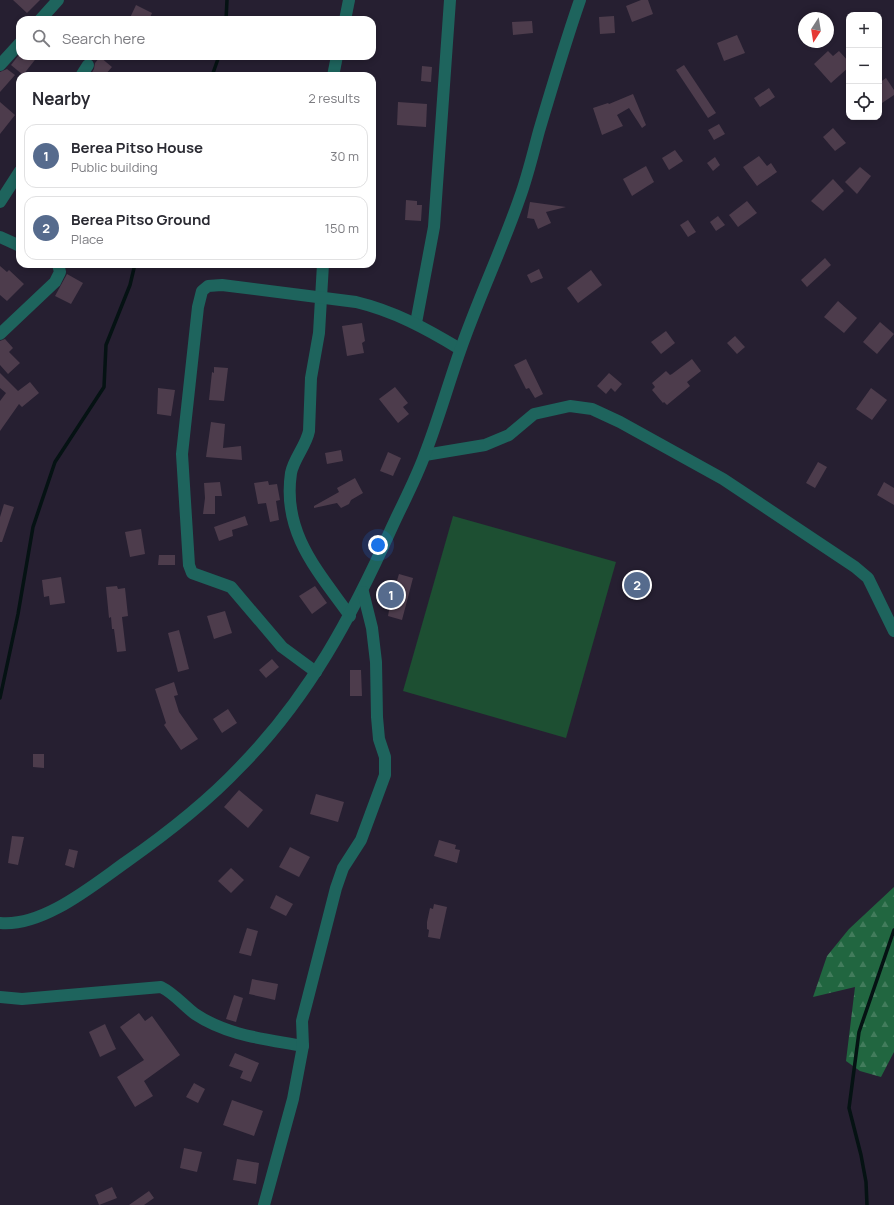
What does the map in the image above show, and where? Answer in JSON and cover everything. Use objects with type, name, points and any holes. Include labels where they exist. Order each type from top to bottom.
[{"type":"street","points":[[44,16],[58,0]]},
{"type":"street","points":[[346,16],[349,0]]},
{"type":"street","points":[[416,323],[434,227],[450,0]]},
{"type":"street","points":[[0,923],[9,924],[26,921],[39,916],[82,893],[166,833],[240,768],[290,709],[316,672],[363,592],[425,455],[460,349],[521,195],[564,46],[580,0]]},
{"type":"street","points":[[0,65],[16,47]]},
{"type":"street","points":[[333,72],[336,60]]},
{"type":"street","points":[[84,72],[88,65]]},
{"type":"street","points":[[0,202],[16,177]]},
{"type":"street","points":[[0,237],[16,244]]},
{"type":"street","points":[[0,334],[55,282],[60,272],[59,268]]},
{"type":"street","points":[[324,268],[319,333],[311,378],[308,440],[292,472],[290,495],[295,531],[303,548],[350,616]]},
{"type":"street","points":[[316,672],[282,648],[231,587],[192,573],[189,565],[182,454],[198,306],[202,291],[208,286],[222,285],[322,297],[370,305],[416,323],[460,349]]},
{"type":"street","points":[[425,455],[485,445],[509,435],[534,414],[570,406],[592,409],[620,422],[723,479],[855,567],[868,578],[894,631]]},
{"type":"street","points":[[264,1205],[293,1099],[303,1046],[302,1021],[336,888],[343,868],[361,840],[386,775],[385,757],[379,739],[376,662],[372,628],[363,592]]},
{"type":"street","points":[[0,997],[22,999],[161,987],[170,992],[195,1014],[223,1028],[252,1038],[303,1046]]},
{"type":"green space","points":[[453,516],[616,562],[566,738],[403,691]]},
{"type":"green space","points":[[894,887],[894,1052],[881,1077],[860,1071],[846,1061],[855,987],[813,997],[827,956],[849,929]]},
{"type":"building","points":[[13,0],[40,0],[27,13]]},
{"type":"building","points":[[641,0],[648,0],[653,14],[632,22],[626,6]]},
{"type":"building","points":[[136,5],[152,13],[151,16],[131,16]]},
{"type":"building","points":[[614,16],[615,33],[600,34],[599,17]]},
{"type":"building","points":[[532,21],[533,33],[513,35],[512,22]]},
{"type":"building","points":[[737,35],[745,53],[724,61],[717,43]]},
{"type":"building","points":[[828,51],[833,56],[839,51],[846,59],[846,70],[831,83],[814,64]]},
{"type":"building","points":[[16,59],[16,60],[35,60],[25,72],[19,72],[11,65]]},
{"type":"building","points":[[98,60],[104,60],[112,67],[108,72],[92,72]]},
{"type":"building","points":[[684,65],[716,113],[708,118],[676,70]]},
{"type":"building","points":[[422,66],[432,67],[431,82],[421,81]]},
{"type":"building","points":[[7,69],[15,75],[0,92],[0,72]]},
{"type":"building","points":[[886,78],[894,90],[894,95],[882,103],[882,84],[882,81]]},
{"type":"building","points":[[769,88],[775,97],[760,107],[754,98]]},
{"type":"building","points":[[633,94],[646,125],[642,128],[629,108],[617,115],[623,126],[602,135],[593,108],[608,103],[609,104]]},
{"type":"building","points":[[0,102],[15,115],[0,134]]},
{"type":"building","points":[[398,102],[427,104],[426,127],[397,125]]},
{"type":"building","points":[[719,124],[725,134],[714,140],[708,130]]},
{"type":"building","points":[[833,128],[846,143],[835,151],[823,137]]},
{"type":"building","points":[[675,150],[683,161],[669,170],[662,158]]},
{"type":"building","points":[[759,156],[767,166],[771,163],[777,172],[757,186],[743,167]]},
{"type":"building","points":[[715,157],[720,165],[713,171],[707,163]]},
{"type":"building","points":[[646,166],[654,182],[632,196],[623,179]]},
{"type":"building","points":[[860,167],[871,176],[857,194],[845,182]]},
{"type":"building","points":[[833,179],[844,191],[823,211],[811,201]]},
{"type":"building","points":[[406,200],[417,201],[417,205],[422,205],[421,221],[405,220]]},
{"type":"building","points":[[747,201],[757,213],[738,227],[729,215]]},
{"type":"building","points":[[530,202],[566,207],[546,212],[551,223],[538,229],[534,219],[527,218]]},
{"type":"building","points":[[718,216],[725,225],[716,231],[710,222]]},
{"type":"building","points":[[688,220],[696,232],[688,237],[680,225]]},
{"type":"building","points":[[825,258],[831,265],[807,287],[801,280]]},
{"type":"building","points":[[0,266],[7,272],[9,270],[24,284],[7,301],[0,295]]},
{"type":"building","points":[[539,269],[543,278],[531,283],[527,275]]},
{"type":"building","points":[[591,270],[602,285],[578,303],[567,288]]},
{"type":"building","points":[[67,274],[83,283],[71,304],[55,296]]},
{"type":"building","points":[[838,301],[857,318],[844,333],[824,317]]},
{"type":"building","points":[[880,322],[894,334],[877,354],[863,342]]},
{"type":"building","points":[[362,323],[365,341],[362,343],[364,353],[347,356],[342,326]]},
{"type":"building","points":[[666,331],[675,343],[661,354],[651,342]]},
{"type":"building","points":[[735,336],[745,347],[737,354],[727,343]]},
{"type":"building","points":[[5,339],[13,348],[9,352],[20,363],[8,374],[0,365],[0,341]]},
{"type":"building","points":[[526,359],[543,394],[535,398],[529,388],[526,389],[514,365]]},
{"type":"building","points":[[692,359],[701,371],[687,382],[690,386],[667,405],[664,402],[663,403],[652,390],[655,387],[652,383],[666,371],[670,375]]},
{"type":"building","points":[[214,367],[228,368],[224,401],[209,400],[212,372],[214,373]]},
{"type":"building","points":[[0,373],[18,391],[30,382],[39,393],[22,407],[19,404],[0,431],[0,401],[6,393],[0,388]]},
{"type":"building","points":[[609,373],[622,384],[615,392],[611,388],[606,394],[597,386]]},
{"type":"building","points":[[395,387],[408,403],[403,407],[409,414],[398,423],[379,399]]},
{"type":"building","points":[[158,388],[175,390],[171,416],[157,414]]},
{"type":"building","points":[[871,388],[887,400],[872,420],[856,409]]},
{"type":"building","points":[[211,422],[225,424],[223,448],[241,446],[242,460],[206,457]]},
{"type":"building","points":[[341,450],[343,461],[327,464],[325,453]]},
{"type":"building","points":[[388,452],[401,458],[393,476],[380,471]]},
{"type":"building","points":[[818,462],[827,467],[815,488],[806,483]]},
{"type":"building","points":[[355,478],[363,493],[351,500],[349,504],[341,508],[337,503],[314,508],[314,506],[339,492],[337,488]]},
{"type":"building","points":[[268,481],[269,485],[277,484],[280,500],[276,501],[279,520],[270,522],[266,503],[258,504],[254,483]]},
{"type":"building","points":[[220,482],[222,496],[215,496],[215,514],[203,514],[205,498],[204,483]]},
{"type":"building","points":[[884,482],[894,488],[894,505],[877,495]]},
{"type":"building","points":[[4,504],[14,507],[2,542],[0,542],[0,517]]},
{"type":"building","points":[[245,516],[248,525],[232,530],[233,536],[219,541],[214,527]]},
{"type":"building","points":[[141,529],[145,554],[130,557],[125,532]]},
{"type":"building","points":[[159,555],[175,555],[175,565],[158,565]]},
{"type":"building","points":[[399,574],[413,578],[402,620],[388,616],[390,605],[377,601],[381,586],[394,590]]},
{"type":"building","points":[[61,577],[65,603],[50,605],[49,596],[44,597],[42,580]]},
{"type":"building","points":[[117,586],[118,589],[125,588],[128,616],[122,617],[126,651],[117,652],[114,629],[112,629],[111,617],[109,618],[106,587]]},
{"type":"building","points":[[315,586],[327,603],[312,614],[299,596]]},
{"type":"building","points":[[225,611],[232,633],[214,639],[207,616]]},
{"type":"building","points":[[179,630],[189,669],[178,672],[168,633]]},
{"type":"building","points":[[272,659],[279,667],[266,678],[259,670]]},
{"type":"building","points":[[350,670],[361,670],[362,696],[350,696]]},
{"type":"building","points":[[174,682],[178,695],[174,696],[179,712],[198,739],[181,750],[164,725],[166,723],[155,689]]},
{"type":"building","points":[[228,709],[237,723],[222,733],[213,719]]},
{"type":"building","points":[[33,754],[44,754],[44,768],[33,767]]},
{"type":"building","points":[[239,790],[263,810],[248,828],[224,807]]},
{"type":"building","points":[[316,794],[344,802],[338,822],[310,814]]},
{"type":"building","points":[[12,836],[24,837],[18,865],[8,863]]},
{"type":"building","points":[[439,840],[456,845],[455,849],[460,850],[457,863],[434,856]]},
{"type":"building","points":[[290,847],[310,857],[299,877],[279,867]]},
{"type":"building","points":[[69,849],[78,851],[74,868],[65,865]]},
{"type":"building","points":[[231,868],[244,880],[231,893],[218,881]]},
{"type":"building","points":[[276,895],[293,904],[286,916],[270,908]]},
{"type":"building","points":[[434,904],[447,907],[440,939],[428,937],[429,930],[427,929],[427,922],[430,908],[433,909]]},
{"type":"building","points":[[247,928],[258,931],[251,956],[239,953]]},
{"type":"building","points":[[252,979],[278,984],[275,1000],[249,994]]},
{"type":"building","points":[[234,995],[243,998],[236,1022],[226,1019]]},
{"type":"building","points":[[139,1013],[145,1021],[152,1016],[180,1055],[144,1081],[153,1096],[135,1107],[117,1077],[144,1060],[120,1027]]},
{"type":"building","points":[[105,1024],[116,1049],[100,1057],[89,1032]]},
{"type":"building","points":[[235,1053],[259,1063],[251,1082],[240,1078],[243,1071],[229,1066]]},
{"type":"building","points":[[194,1083],[205,1089],[198,1103],[186,1097]]},
{"type":"building","points":[[232,1100],[263,1111],[254,1136],[223,1125]]},
{"type":"building","points":[[184,1148],[202,1152],[197,1172],[180,1168]]},
{"type":"building","points":[[237,1159],[259,1163],[256,1184],[233,1180]]},
{"type":"building","points":[[112,1187],[117,1198],[99,1205],[95,1195]]},
{"type":"building","points":[[149,1191],[154,1198],[144,1205],[129,1205]]},
{"type":"waterway","points":[[226,16],[227,0]]},
{"type":"waterway","points":[[213,72],[218,60]]},
{"type":"waterway","points":[[0,698],[18,614],[33,527],[55,462],[104,387],[106,345],[130,285],[134,268]]},
{"type":"waterway","points":[[867,1205],[866,1182],[861,1155],[849,1108],[859,1032],[894,930]]},
{"type":"place","name":"Berea Pitso Ground","points":[[637,585]]},
{"type":"place","name":"Berea Pitso House","points":[[391,595]]}]
